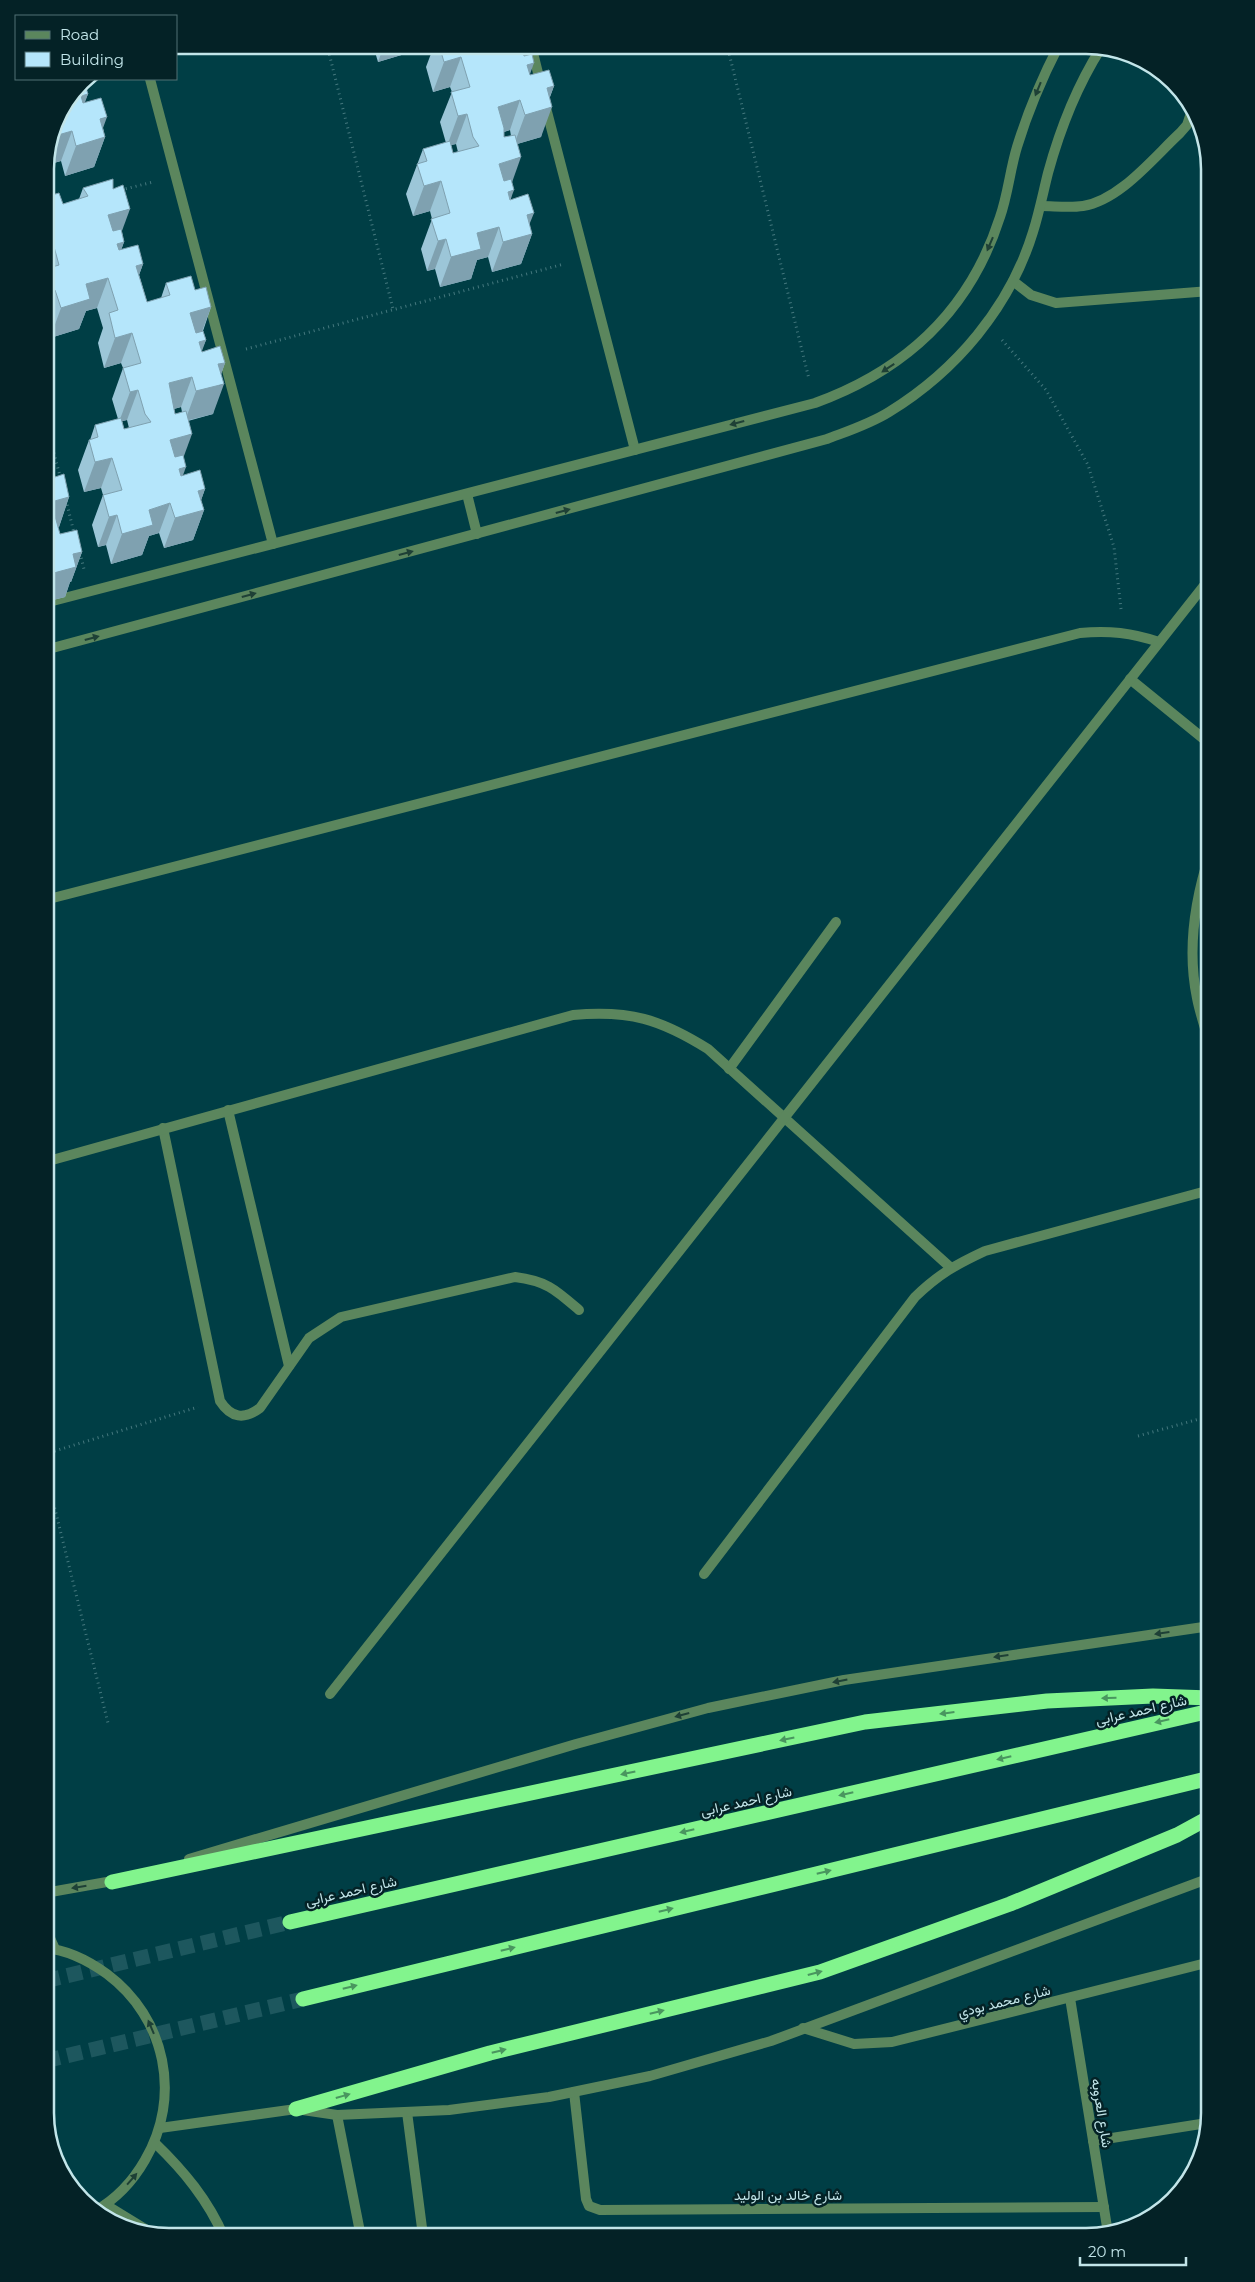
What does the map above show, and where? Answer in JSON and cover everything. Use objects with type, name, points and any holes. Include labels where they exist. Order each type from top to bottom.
[{"type":"highway","points":[[112,1882],[865,1722],[1047,1701],[1153,1696],[1201,1698]]},
{"type":"highway","name":"شارع احمد عرابى","points":[[290,1922],[1201,1712]]},
{"type":"highway","points":[[303,1999],[1201,1780]]},
{"type":"highway","points":[[296,2109],[490,2053],[820,1972],[1010,1904],[1177,1835],[1201,1822]]},
{"type":"street","points":[[533,54],[584,258],[635,450]]},
{"type":"street","points":[[54,601],[815,403],[858,386],[896,363],[942,322],[977,273],[1001,216],[1016,149],[1028,112],[1055,54]]},
{"type":"street","points":[[54,648],[827,440],[888,412],[942,373],[966,349],[988,323],[1013,281],[1025,257],[1058,141],[1069,110],[1098,54]]},
{"type":"street","points":[[150,80],[274,544]]},
{"type":"street","points":[[1041,206],[1081,206],[1105,199],[1116,192],[1180,134],[1187,125],[1189,118]]},
{"type":"street","points":[[1013,281],[1031,295],[1056,303],[1201,292]]},
{"type":"street","points":[[467,494],[477,534]]},
{"type":"street","points":[[330,1694],[1201,589]]},
{"type":"street","points":[[54,898],[1080,634],[1102,631],[1124,632],[1159,642]]},
{"type":"street","points":[[1130,680],[1201,737]]},
{"type":"street","points":[[1201,881],[1193,939],[1197,997],[1201,1012]]},
{"type":"street","points":[[729,1069],[836,922]]},
{"type":"street","points":[[54,1159],[573,1015],[602,1012],[630,1015],[658,1022],[684,1034],[708,1049],[950,1267]]},
{"type":"street","points":[[228,1110],[288,1366]]},
{"type":"street","points":[[163,1128],[220,1401],[232,1415],[242,1417],[260,1408],[309,1338],[341,1317],[495,1280],[515,1277],[536,1280],[554,1288],[579,1310]]},
{"type":"street","points":[[704,1574],[915,1297],[932,1280],[950,1267],[985,1251],[1201,1192]]},
{"type":"street","points":[[54,1892],[112,1882],[576,1744],[708,1708],[844,1680],[1201,1627]]},
{"type":"street","points":[[160,2128],[296,2109],[337,2115],[449,2110],[574,2092],[650,2076],[771,2041],[1201,1881]]},
{"type":"street","points":[[54,1950],[91,1962],[122,1985],[146,2015],[161,2051],[166,2089],[160,2128],[155,2144],[135,2178],[102,2207]]},
{"type":"street","name":"شارع محمد بودي","points":[[803,2028],[854,2044],[892,2042],[1201,1964]]},
{"type":"street","name":"شارع العروبه","points":[[1070,1998],[1107,2226]]},
{"type":"street","name":"شارع خالد بن الوليد","points":[[574,2092],[586,2199],[589,2206],[600,2210],[1104,2207]]},
{"type":"street","points":[[407,2112],[422,2228]]},
{"type":"street","points":[[337,2115],[358,2228]]},
{"type":"street","points":[[1093,2141],[1200,2124]]},
{"type":"street","points":[[155,2144],[179,2167],[196,2188],[214,2214],[220,2228]]},
{"type":"street","points":[[106,2205],[135,2223]]},
{"type":"path","points":[[329,54],[393,310]]},
{"type":"path","points":[[728,54],[815,403]]},
{"type":"path","points":[[120,191],[176,176]]},
{"type":"path","points":[[224,355],[584,258]]},
{"type":"path","points":[[988,323],[1046,390],[1088,465],[1114,547],[1124,632]]},
{"type":"path","points":[[54,454],[62,486]]},
{"type":"path","points":[[65,496],[75,534]]},
{"type":"path","points":[[77,544],[90,592]]},
{"type":"path","points":[[54,1451],[220,1401]]},
{"type":"path","points":[[1138,1436],[1201,1418]]},
{"type":"path","points":[[54,1504],[108,1723]]},
{"type":"building","points":[[442,54],[523,54],[524,56],[532,54],[534,63],[527,65],[530,75],[549,70],[554,86],[547,88],[552,107],[525,115],[520,100],[498,107],[504,128],[504,137],[515,135],[521,157],[499,164],[504,181],[511,179],[514,190],[508,192],[510,200],[528,194],[534,213],[527,215],[532,234],[503,242],[499,227],[477,233],[481,249],[451,257],[446,239],[438,241],[431,219],[450,213],[441,181],[424,186],[417,164],[427,161],[423,149],[450,141],[453,153],[479,146],[473,137],[467,114],[458,116],[451,92],[470,87],[461,57],[444,62]]},
{"type":"building","points":[[86,88],[88,94],[81,96],[83,103],[101,98],[107,117],[100,119],[105,137],[76,146],[72,131],[59,135],[69,111]]},
{"type":"building","points":[[113,179],[113,189],[123,185],[130,209],[108,215],[113,231],[121,229],[124,242],[117,244],[119,250],[138,245],[143,264],[136,266],[147,302],[170,295],[166,283],[191,276],[195,290],[206,287],[211,307],[190,313],[196,333],[203,331],[206,340],[199,342],[202,352],[220,346],[225,363],[218,364],[224,384],[196,391],[192,377],[169,383],[175,414],[186,411],[192,434],[170,440],[175,457],[183,455],[186,467],[179,469],[181,476],[200,470],[205,489],[198,491],[204,510],[175,518],[170,503],[149,510],[153,525],[122,534],[117,515],[109,517],[103,495],[122,490],[112,458],[95,462],[89,440],[98,437],[95,425],[121,418],[124,429],[151,422],[145,414],[138,390],[130,392],[123,368],[141,363],[132,333],[115,338],[109,313],[118,310],[108,278],[86,284],[90,299],[61,308],[54,290],[54,266],[59,265],[54,247],[54,194],[59,193],[63,204],[88,196],[83,188]]},
{"type":"building","points":[[54,473],[55,477],[64,474],[69,497],[54,501]]},
{"type":"building","points":[[54,513],[60,534],[77,530],[82,552],[73,554],[76,567],[54,573]]},
{"type":"tunnel","points":[[54,1979],[290,1922]]},
{"type":"tunnel","points":[[54,2059],[303,1999]]}]
